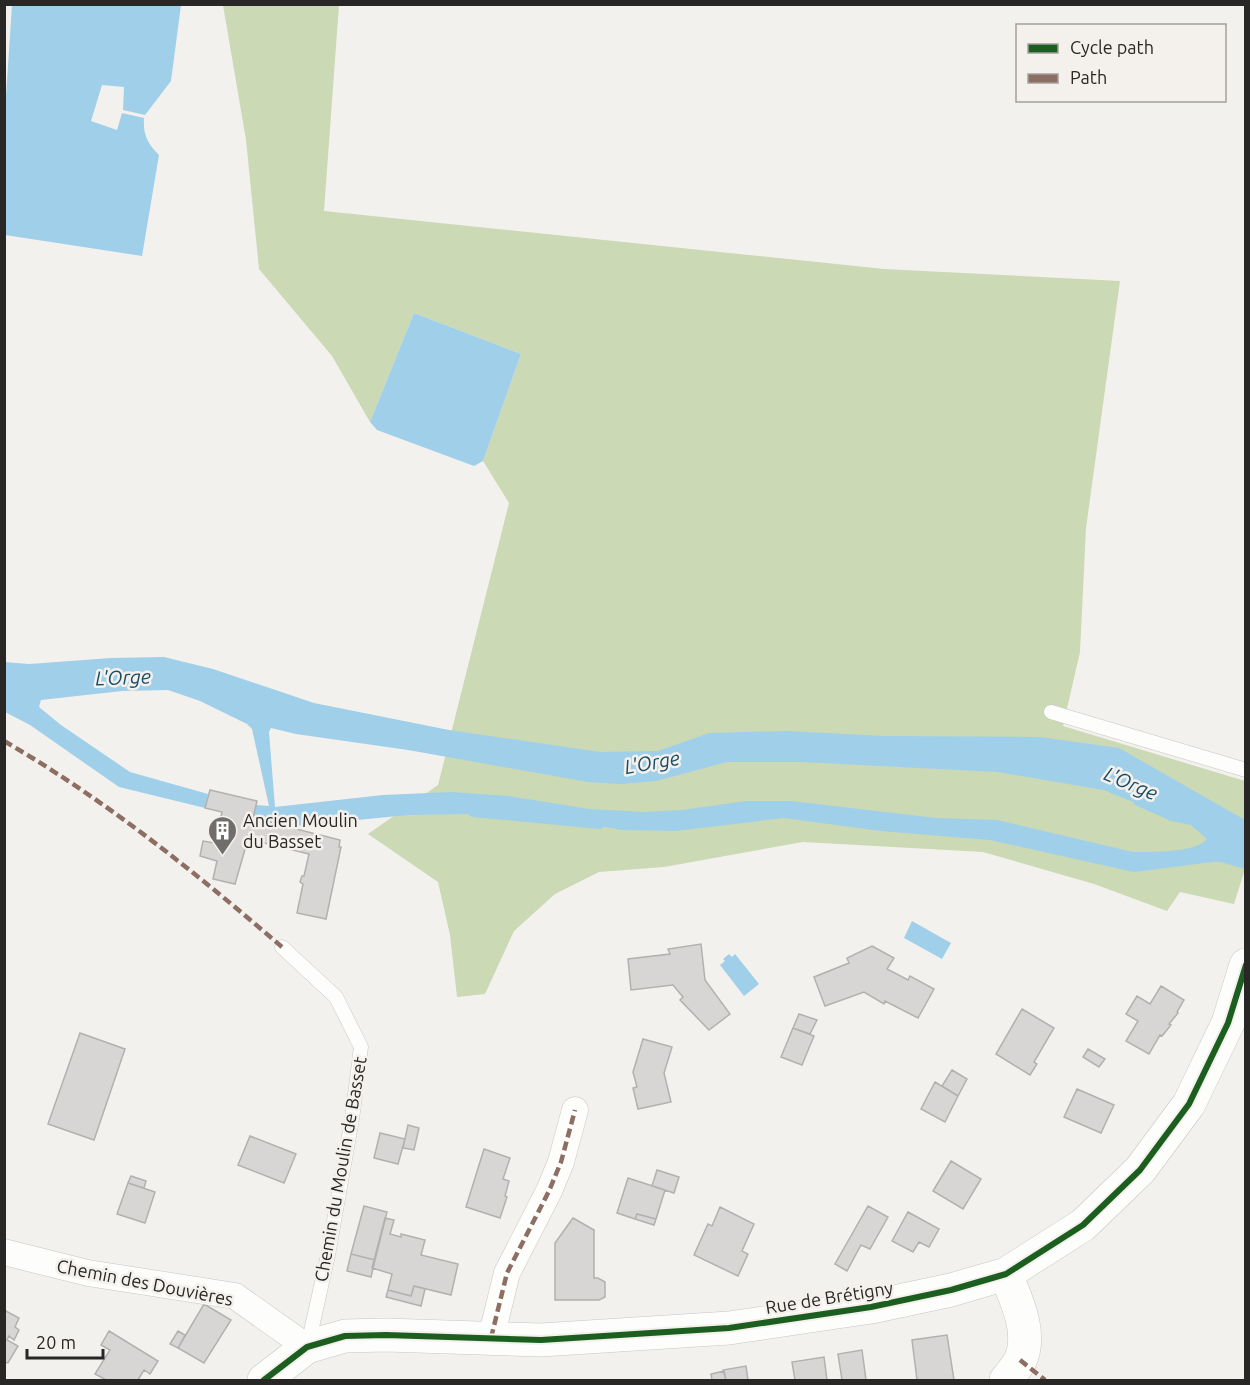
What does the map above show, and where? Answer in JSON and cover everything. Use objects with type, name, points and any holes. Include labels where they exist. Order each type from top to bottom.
[{"type":"street","name":"Rue de Brétigny","points":[[264,1380],[307,1347],[345,1336],[386,1335],[542,1340],[729,1328],[871,1307],[951,1290],[1006,1274],[1083,1226],[1140,1170],[1189,1104],[1228,1023],[1245,965]]},
{"type":"street","points":[[490,1338],[507,1273],[549,1191],[561,1162],[575,1110]]},
{"type":"street","name":"Chemin des Douvières","points":[[4,1252],[88,1273],[235,1296],[307,1347]]},
{"type":"street","points":[[1006,1274],[1018,1304],[1025,1333],[1020,1360],[1006,1380]]},
{"type":"lane","points":[[1051,712],[1245,770]]},
{"type":"lane","name":"Chemin du Moulin de Basset","points":[[282,947],[336,997],[361,1047],[350,1131],[328,1255],[307,1347]]},
{"type":"green space","points":[[223,5],[339,5],[324,211],[884,269],[1120,281],[1086,528],[1080,652],[1063,726],[1245,781],[1245,869],[1234,904],[1180,892],[1167,911],[1094,884],[983,852],[803,842],[664,867],[599,872],[555,894],[514,931],[485,994],[457,997],[450,935],[438,882],[368,834],[438,785],[509,503],[483,461],[521,354],[414,313],[370,422],[332,356],[259,269],[246,140]]},
{"type":"water","points":[[12,5],[181,5],[171,81],[145,115],[123,110],[124,87],[102,85],[91,121],[117,130],[122,113],[144,118],[147,138],[159,155],[142,256],[5,235],[4,126]]},
{"type":"water","points":[[414,313],[521,354],[483,461],[474,466],[377,430],[370,422]]},
{"type":"water","name":"L'Orge","points":[[164,657],[213,669],[314,703],[449,730],[600,752],[658,751],[709,733],[787,731],[884,736],[1040,737],[1119,748],[1245,820],[1245,869],[1221,862],[1212,862],[1134,872],[990,840],[881,831],[784,818],[675,831],[622,830],[561,819],[471,814],[408,815],[287,827],[253,818],[256,805],[269,806],[252,729],[247,724],[200,701],[168,690],[122,691],[41,700],[39,707],[61,725],[130,772],[208,794],[205,808],[119,787],[30,725],[5,712],[4,662],[29,664]],"holes":[[[271,728],[296,734],[408,750],[588,782],[621,784],[656,781],[727,762],[801,762],[998,772],[1103,790],[1171,821],[1191,825],[1207,839],[1201,844],[1183,849],[1133,852],[997,820],[936,818],[791,801],[747,801],[682,810],[644,812],[589,809],[508,796],[451,792],[383,795],[275,807],[269,732]]]},
{"type":"water","points":[[912,921],[951,943],[942,959],[904,938]]},
{"type":"water","points":[[729,954],[732,957],[735,954],[759,984],[744,996],[720,965]]},
{"type":"building","name":"Ancien Moulin du Basset","points":[[210,790],[257,801],[253,818],[340,840],[339,847],[341,847],[326,919],[297,913],[303,884],[300,882],[304,876],[309,854],[248,839],[235,884],[213,879],[217,861],[200,856],[203,841],[215,843],[222,812],[205,808]]},
{"type":"building","points":[[701,944],[705,980],[730,1014],[709,1030],[680,1000],[683,997],[673,985],[631,990],[628,959],[670,954],[668,949]]},
{"type":"building","points":[[872,946],[894,958],[887,969],[908,980],[910,976],[934,989],[918,1018],[885,1001],[884,1004],[864,992],[825,1006],[814,977],[849,963],[847,958]]},
{"type":"building","points":[[1161,986],[1184,1000],[1178,1013],[1169,1024],[1171,1025],[1162,1036],[1160,1035],[1149,1054],[1126,1041],[1138,1021],[1126,1014],[1137,996],[1150,1004]]},
{"type":"building","points":[[1022,1009],[1054,1028],[1034,1062],[1037,1064],[1030,1075],[996,1054]]},
{"type":"building","points":[[799,1014],[817,1020],[810,1034],[793,1028]]},
{"type":"building","points":[[793,1028],[814,1036],[802,1065],[781,1057]]},
{"type":"building","points":[[80,1033],[125,1049],[94,1140],[48,1124]]},
{"type":"building","points":[[643,1039],[672,1047],[664,1073],[671,1102],[638,1109],[633,1088],[637,1087],[633,1072]]},
{"type":"building","points":[[1088,1049],[1105,1059],[1099,1067],[1083,1057]]},
{"type":"building","points":[[952,1070],[967,1079],[958,1096],[942,1086]]},
{"type":"building","points":[[935,1082],[958,1096],[945,1122],[921,1109]]},
{"type":"building","points":[[1077,1089],[1114,1105],[1101,1133],[1064,1117]]},
{"type":"building","points":[[408,1125],[419,1128],[414,1150],[403,1148]]},
{"type":"building","points":[[380,1133],[405,1139],[398,1164],[374,1158]]},
{"type":"building","points":[[250,1136],[296,1154],[284,1183],[238,1165]]},
{"type":"building","points":[[484,1149],[510,1158],[503,1179],[509,1181],[505,1196],[507,1197],[500,1218],[466,1207]]},
{"type":"building","points":[[951,1161],[981,1179],[963,1209],[933,1191]]},
{"type":"building","points":[[657,1170],[679,1177],[674,1193],[652,1186]]},
{"type":"building","points":[[131,1176],[146,1181],[144,1188],[128,1183]]},
{"type":"building","points":[[628,1178],[665,1190],[656,1219],[637,1214],[635,1219],[617,1213]]},
{"type":"building","points":[[128,1183],[155,1192],[145,1223],[117,1214]]},
{"type":"building","points":[[364,1206],[387,1212],[375,1260],[351,1254]]},
{"type":"building","points":[[868,1206],[888,1217],[870,1249],[861,1245],[847,1271],[835,1264]]},
{"type":"building","points":[[720,1207],[754,1224],[742,1251],[748,1254],[738,1276],[694,1255],[708,1224],[712,1226]]},
{"type":"building","points":[[908,1212],[939,1229],[929,1247],[919,1242],[913,1252],[892,1241]]},
{"type":"building","points":[[637,1214],[656,1219],[654,1225],[635,1219]]},
{"type":"building","points":[[385,1218],[394,1220],[390,1234],[401,1237],[401,1234],[425,1240],[421,1255],[458,1264],[451,1295],[414,1286],[411,1296],[388,1290],[392,1274],[372,1268]]},
{"type":"building","points":[[573,1218],[594,1230],[594,1278],[605,1282],[605,1297],[599,1300],[555,1300],[555,1243]]},
{"type":"building","points":[[351,1254],[375,1260],[371,1277],[347,1271]]},
{"type":"building","points":[[414,1286],[425,1289],[421,1306],[386,1297],[388,1290],[411,1296]]},
{"type":"building","points":[[204,1304],[231,1320],[204,1363],[178,1348]]},
{"type":"building","points":[[4,1310],[19,1318],[15,1327],[19,1330],[14,1340],[9,1336],[7,1340],[18,1346],[8,1363],[4,1362]]},
{"type":"building","points":[[109,1331],[158,1361],[150,1374],[144,1370],[138,1380],[106,1380],[95,1374],[110,1350],[101,1345]]},
{"type":"building","points":[[178,1331],[185,1335],[178,1348],[170,1344]]},
{"type":"building","points":[[947,1335],[954,1380],[917,1380],[912,1340]]},
{"type":"building","points":[[862,1350],[866,1380],[842,1380],[838,1354]]},
{"type":"building","points":[[824,1357],[827,1380],[795,1380],[792,1362]]},
{"type":"building","points":[[746,1366],[748,1380],[726,1380],[723,1370]]},
{"type":"building","points":[[724,1371],[726,1380],[712,1380],[711,1374]]},
{"type":"waterway","points":[[473,813],[599,825]]},
{"type":"marked path","points":[[4,741],[113,812],[216,891],[282,947]]},
{"type":"marked path","points":[[491,1338],[507,1273],[549,1191],[561,1162],[575,1110]]},
{"type":"marked path","points":[[1020,1360],[1045,1380]]},
{"type":"cycle path","points":[[264,1380],[307,1347],[345,1336],[386,1335],[541,1340],[729,1328],[871,1307],[951,1290],[1006,1274],[1083,1225],[1140,1170],[1189,1104],[1228,1023],[1246,965]]},
{"type":"place","name":"Ancien Moulin du Basset","points":[[222,856]]}]
